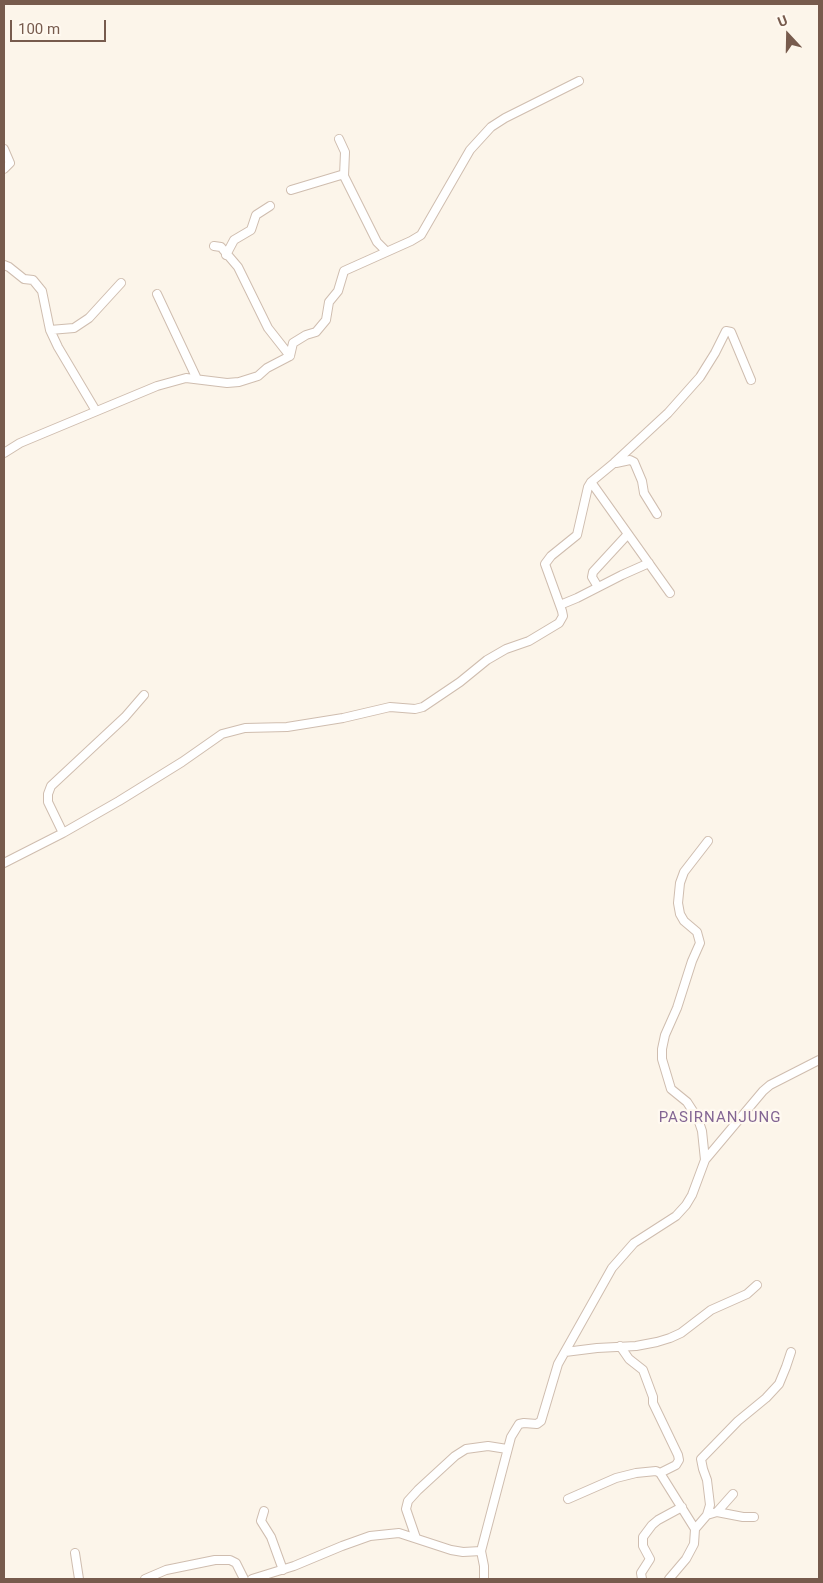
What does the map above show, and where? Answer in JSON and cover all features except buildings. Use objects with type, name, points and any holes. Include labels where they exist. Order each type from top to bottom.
[{"type":"street","points":[[4,453],[25,441],[156,386],[186,378],[227,383],[245,380],[258,376],[267,368],[290,356],[293,343],[306,335],[316,332],[326,320],[329,302],[338,291],[344,271],[421,235],[470,150],[491,127],[579,81]]},
{"type":"street","points":[[339,139],[345,152],[344,176],[377,242],[386,251]]},
{"type":"street","points":[[4,149],[10,163],[4,169]]},
{"type":"street","points":[[291,190],[338,175],[344,176]]},
{"type":"street","points":[[226,255],[234,240],[251,230],[256,214],[270,206]]},
{"type":"street","points":[[214,246],[221,247],[238,267],[268,328],[290,356]]},
{"type":"street","points":[[4,265],[24,279],[33,280],[42,291],[50,330],[96,411]]},
{"type":"street","points":[[50,330],[74,328],[89,318],[121,283]]},
{"type":"street","points":[[157,294],[197,379]]},
{"type":"street","points":[[4,863],[63,833],[182,762],[222,734],[245,728],[287,728],[390,707],[415,709],[423,707],[460,682],[487,660],[506,649],[528,641],[559,623],[563,616],[545,564],[551,556],[577,535],[588,487],[591,482],[668,413],[700,377],[716,353],[726,331],[730,332],[751,380]]},
{"type":"street","points":[[614,463],[630,460],[634,462],[642,481],[644,493],[657,514]]},
{"type":"street","points":[[591,482],[670,593]]},
{"type":"street","points":[[598,587],[592,577],[593,572],[628,534]]},
{"type":"street","points":[[560,605],[649,563]]},
{"type":"street","points":[[63,833],[48,802],[48,794],[52,786],[125,717],[144,695]]},
{"type":"street","points":[[705,1160],[698,1119],[687,1102],[671,1089],[664,1068],[662,1049],[665,1036],[700,943],[697,932],[684,921],[680,914],[678,903],[680,883],[684,872],[708,841]]},
{"type":"street","points":[[484,1579],[481,1551],[511,1437],[517,1425],[524,1423],[538,1424],[541,1421],[555,1372],[612,1268],[634,1243],[676,1216],[686,1205],[692,1195],[705,1160],[763,1090],[819,1060]]},
{"type":"street","points":[[565,1352],[656,1342],[676,1335],[712,1310],[747,1294],[757,1285]]},
{"type":"street","points":[[620,1346],[628,1359],[642,1370],[653,1397],[652,1403],[678,1455],[679,1460],[676,1465],[660,1473]]},
{"type":"street","points":[[695,1529],[707,1515],[710,1506],[708,1486],[701,1459],[738,1421],[766,1398],[779,1384],[791,1352]]},
{"type":"street","points":[[416,1538],[406,1509],[408,1501],[418,1490],[455,1456],[466,1449],[488,1446],[508,1449]]},
{"type":"street","points":[[568,1499],[629,1474],[654,1470],[660,1473],[695,1529],[694,1544],[686,1559],[668,1579]]},
{"type":"street","points":[[717,1512],[733,1494]]},
{"type":"street","points":[[642,1579],[641,1573],[650,1559],[643,1546],[643,1537],[658,1520],[682,1507]]},
{"type":"street","points":[[264,1511],[260,1521],[271,1537],[282,1570]]},
{"type":"street","points":[[707,1515],[717,1512],[754,1517]]},
{"type":"street","points":[[252,1579],[282,1570],[362,1538],[399,1533],[450,1550],[463,1552],[481,1551]]},
{"type":"street","points":[[75,1553],[79,1579]]},
{"type":"street","points":[[145,1579],[166,1570],[215,1560],[230,1560],[236,1563],[244,1579]]},
{"type":"district","name":"PASIRNANJUNG","points":[[720,1118]]}]
